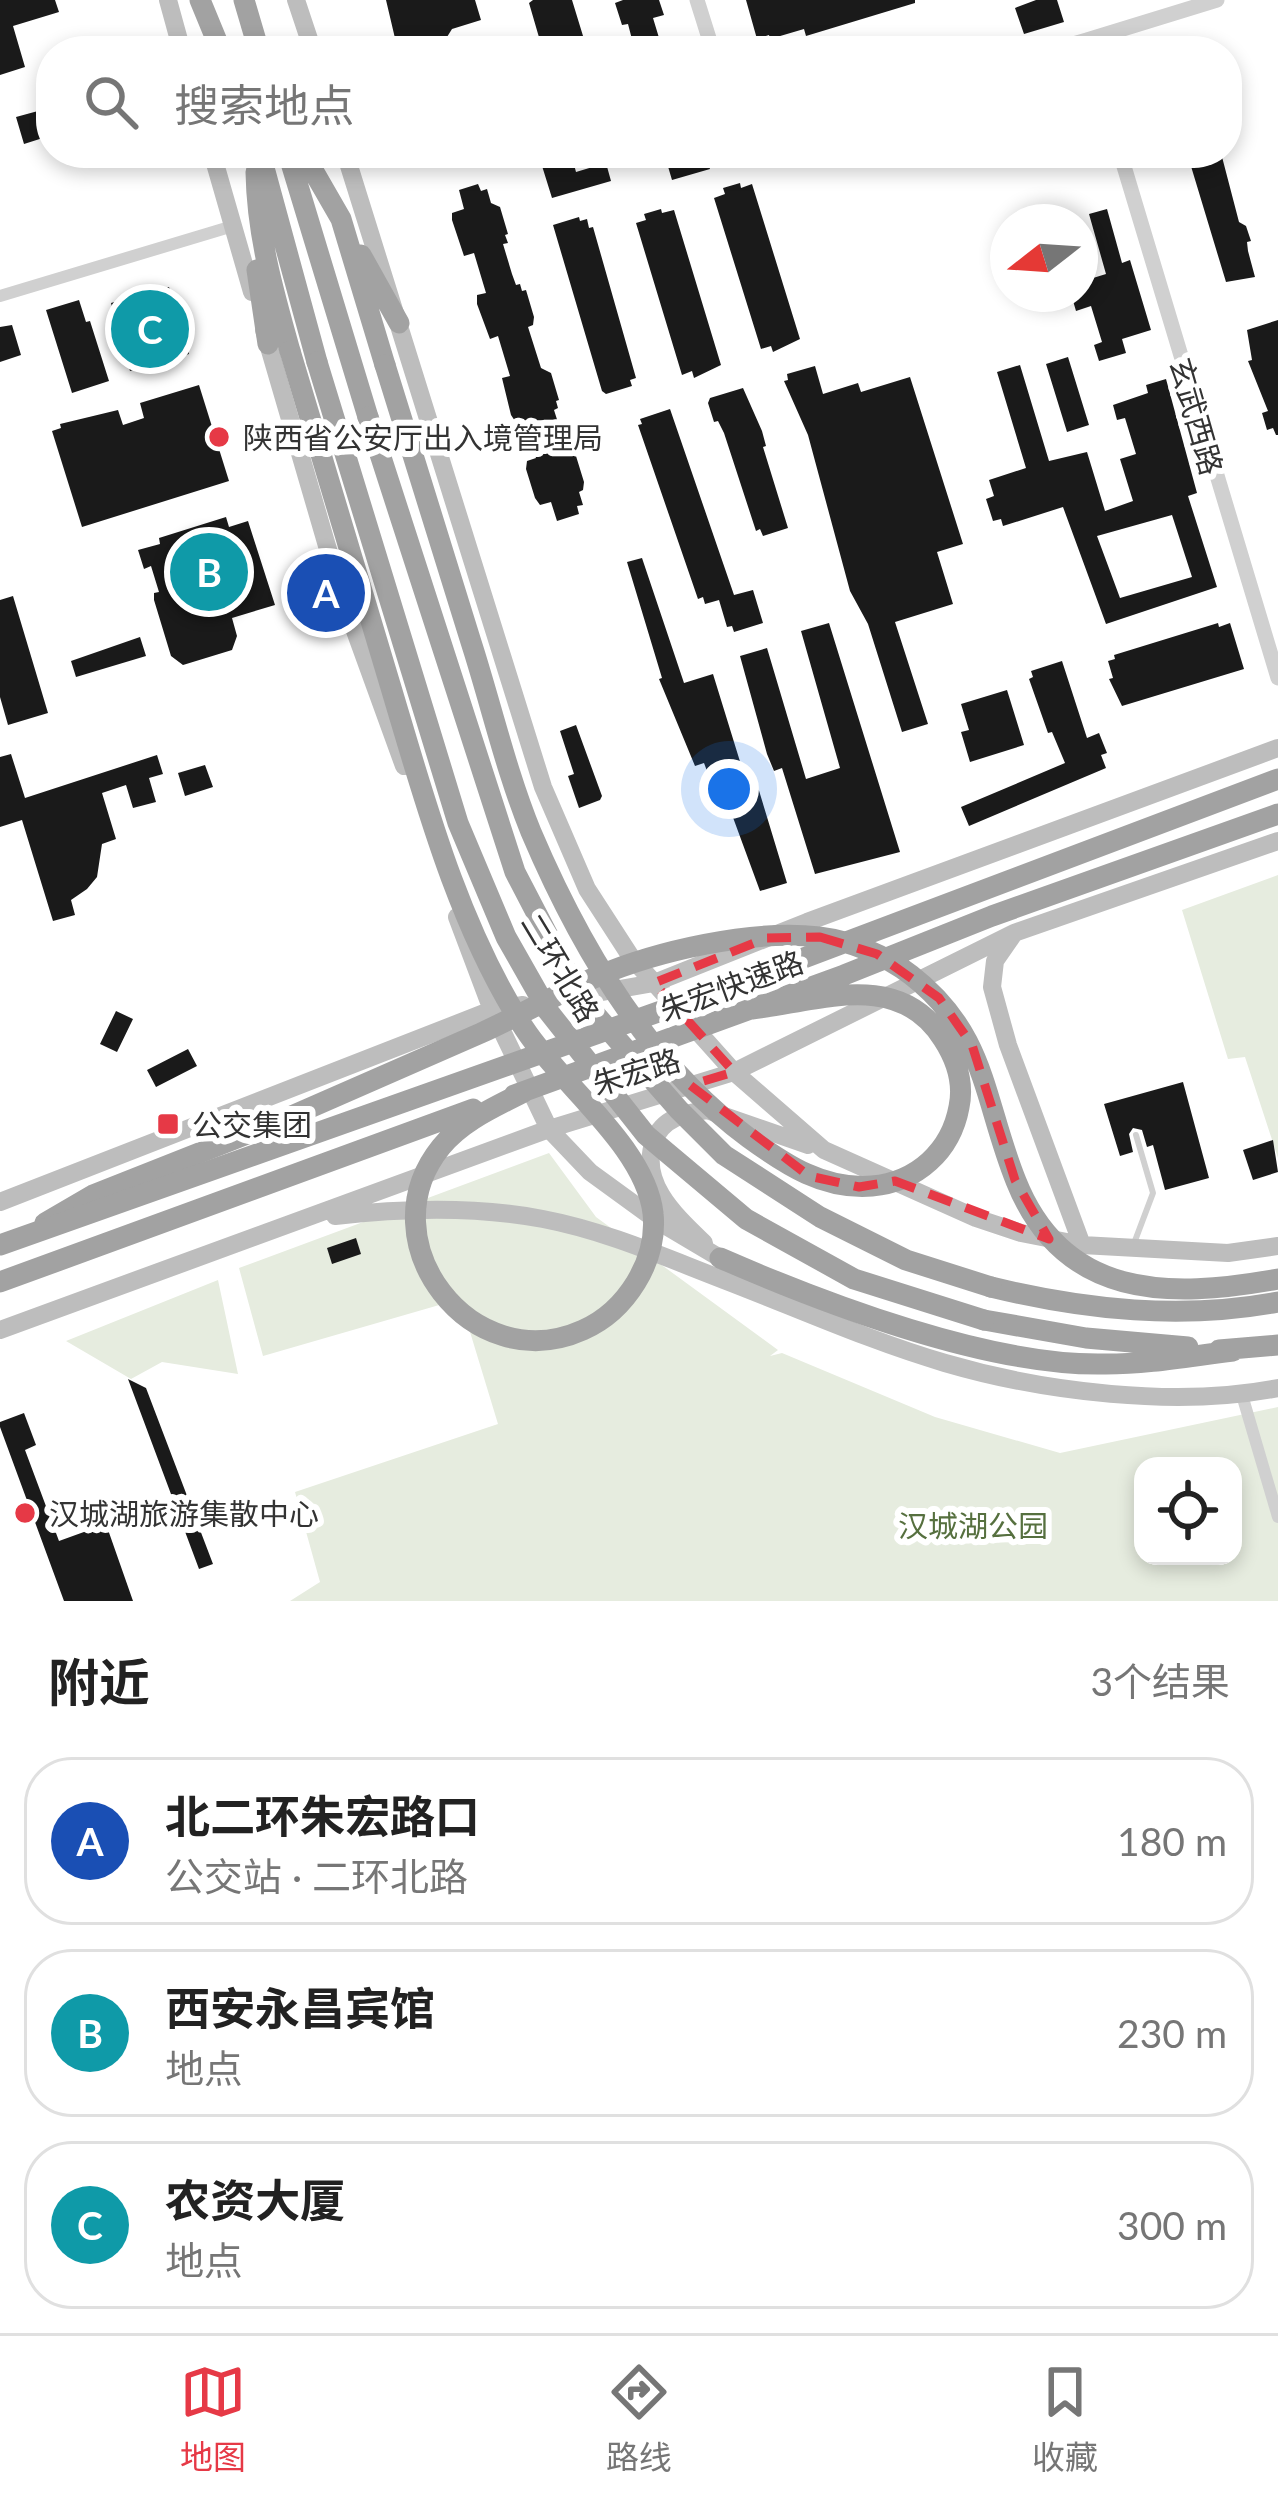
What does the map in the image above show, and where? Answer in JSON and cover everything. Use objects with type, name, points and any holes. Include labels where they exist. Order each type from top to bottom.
[{"type":"highway","points":[[200,0],[218,36]]},
{"type":"highway","points":[[215,0],[222,36]]},
{"type":"highway","points":[[247,7],[255,36]]},
{"type":"highway","points":[[257,168],[256,261],[268,344]]},
{"type":"highway","name":"二环北路","points":[[262,168],[458,823],[506,937],[548,1011],[646,1135],[746,1220],[854,1279],[984,1320],[1086,1338],[1233,1351],[1278,1345]]},
{"type":"highway","name":"二环北路","points":[[293,168],[368,418],[515,872],[580,997],[724,1155],[820,1217],[906,1259],[991,1287],[1073,1304],[1199,1312],[1278,1302]]},
{"type":"highway","points":[[312,168],[399,323]]},
{"type":"highway","points":[[256,210],[290,351],[411,756],[460,900],[523,1027],[617,1141],[640,1175],[653,1211],[645,1267],[625,1298],[581,1331],[541,1341],[500,1336],[463,1317],[434,1287],[424,1268],[415,1227],[419,1187],[439,1149],[468,1122],[524,1092]]},
{"type":"highway","points":[[341,219],[530,829],[584,943],[666,1060],[723,1119],[785,1164],[809,1176],[860,1187],[884,1185],[908,1178],[943,1148],[962,1092],[947,1045],[920,1013],[878,993],[752,1009]]},
{"type":"highway","name":"朱宏快速路","points":[[0,1245],[695,999],[1278,779]]},
{"type":"highway","name":"朱宏快速路","points":[[0,1282],[1278,814]]},
{"type":"highway","points":[[22,1236],[93,1195],[280,1121],[620,967],[693,948],[788,936],[820,937],[877,954],[939,998],[964,1032],[984,1072],[1016,1180],[1034,1217],[1054,1245],[1076,1264],[1121,1282],[1147,1286],[1202,1287],[1278,1279]]},
{"type":"highway","points":[[720,1258],[959,1342],[1029,1358],[1103,1365],[1233,1351]]},
{"type":"main road","points":[[168,0],[178,36]]},
{"type":"main road","points":[[296,0],[308,36]]},
{"type":"main road","points":[[216,168],[338,587],[492,1010],[549,1129],[590,1172],[720,1258]]},
{"type":"main road","points":[[350,168],[543,788],[586,890],[608,927],[734,1072],[824,1150]]},
{"type":"main road","points":[[0,1202],[492,1010],[654,983],[1278,748]]},
{"type":"main road","name":"朱宏路","points":[[0,1330],[549,1129],[734,1072],[1014,933],[1278,841]]},
{"type":"main road","points":[[1014,933],[995,961],[992,987],[1008,1045],[1082,1246]]},
{"type":"main road","points":[[818,1296],[761,1294],[674,1210],[649,1172],[649,1155],[665,1123],[707,1110],[824,1150],[976,1217],[1082,1246],[1228,1253],[1278,1246]]},
{"type":"main road","points":[[302,1220],[419,1209],[542,1219],[646,1247],[906,1350],[986,1373],[1088,1390],[1242,1395],[1278,1388]]},
{"type":"street","points":[[698,0],[709,36]]},
{"type":"street","points":[[1114,36],[1216,0]]},
{"type":"street","name":"玄武西路","points":[[1125,168],[1278,678]]},
{"type":"street","points":[[0,296],[233,226]]},
{"type":"street","points":[[1242,1395],[1278,1517]]},
{"type":"lane","points":[[1132,1250],[1153,1193],[1136,1135]]},
{"type":"highlighted area","points":[[820,937],[877,954],[939,998],[972,1045],[1015,1180],[1049,1239],[895,1181],[859,1187],[809,1176],[690,1085],[734,1072],[654,983],[767,938]]},
{"type":"green space","points":[[1278,875],[1278,1158],[1245,1057],[1228,1059],[1182,910]]},
{"type":"green space","name":"汉城湖公园","points":[[549,1153],[596,1217],[778,1350],[770,1356],[782,1353],[935,1417],[1060,1453],[1278,1407],[1278,1601],[290,1601],[320,1582],[295,1492],[498,1424],[460,1299],[263,1356],[239,1268]]},
{"type":"green space","points":[[218,1280],[238,1374],[162,1362],[131,1379],[66,1341]]},
{"type":"building","points":[[0,0],[55,0],[59,12],[13,26],[25,67],[0,75]]},
{"type":"building","points":[[386,0],[475,0],[481,20],[452,29],[448,36],[394,36]]},
{"type":"building","points":[[572,0],[583,36],[539,36],[529,3]]},
{"type":"building","points":[[659,0],[664,15],[653,18],[658,36],[631,36],[615,3]]},
{"type":"building","points":[[746,0],[915,0],[806,36],[804,29],[756,36]]},
{"type":"building","points":[[1036,0],[1057,0],[1064,22],[1024,34],[1015,8]]},
{"type":"building","points":[[36,112],[36,140],[24,144],[16,117]]},
{"type":"building","points":[[543,168],[575,168],[576,172],[607,168],[611,181],[552,198]]},
{"type":"building","points":[[668,168],[710,169],[672,180]]},
{"type":"building","points":[[1192,168],[1225,168],[1239,222],[1246,226],[1251,241],[1248,251],[1255,277],[1226,282]]},
{"type":"building","points":[[740,183],[741,188],[752,184],[800,339],[773,352],[771,346],[761,349],[714,198],[725,194],[723,188]]},
{"type":"building","points":[[478,184],[481,191],[487,189],[491,203],[500,207],[512,274],[516,285],[526,290],[534,317],[528,327],[541,368],[551,373],[559,400],[554,410],[567,451],[576,456],[584,482],[579,514],[557,521],[551,502],[540,505],[535,498],[526,469],[527,461],[536,458],[524,419],[515,421],[511,415],[502,378],[510,376],[498,336],[490,339],[477,304],[477,295],[486,293],[474,253],[464,256],[452,220],[452,213],[464,209],[459,190]]},
{"type":"building","points":[[661,209],[662,213],[674,210],[721,365],[694,378],[692,371],[682,375],[636,223],[646,220],[644,214]]},
{"type":"building","points":[[1107,209],[1122,263],[1130,260],[1151,330],[1122,339],[1126,353],[1099,361],[1094,345],[1102,342],[1093,312],[1098,312],[1098,276],[1106,274],[1098,246],[1098,212]]},
{"type":"building","points":[[579,217],[593,227],[636,378],[630,380],[632,386],[606,394],[553,225]]},
{"type":"building","points":[[169,287],[189,354],[130,371],[111,303]]},
{"type":"building","points":[[79,300],[109,381],[72,393],[46,310]]},
{"type":"building","points":[[1278,320],[1276,435],[1273,428],[1267,430],[1262,413],[1268,411],[1248,361],[1252,360],[1247,330]]},
{"type":"building","points":[[12,325],[21,355],[0,362],[0,327]]},
{"type":"building","points":[[1068,357],[1089,425],[1067,432],[1046,364]]},
{"type":"building","points":[[1020,365],[1049,461],[1087,452],[1105,511],[1133,501],[1120,459],[1136,454],[1125,418],[1117,420],[1113,405],[1148,393],[1146,385],[1166,379],[1197,493],[1188,496],[1217,587],[1106,624],[1063,507],[1003,526],[1001,519],[993,521],[986,499],[994,496],[989,480],[1026,468],[997,372]],"holes":[[[1172,515],[1192,577],[1120,598],[1097,536]]]},
{"type":"building","points":[[815,366],[823,394],[858,383],[861,392],[910,377],[963,544],[937,552],[953,604],[895,622],[928,724],[902,732],[868,624],[850,591],[808,435],[784,381],[787,374]]},
{"type":"building","points":[[199,385],[229,481],[82,527],[52,431],[61,428],[60,424],[118,410],[123,425],[144,418],[140,403]]},
{"type":"building","points":[[743,388],[762,431],[788,528],[763,536],[760,529],[756,531],[724,433],[718,421],[714,422],[708,403],[710,398]]},
{"type":"building","points":[[670,409],[734,595],[753,590],[763,623],[734,632],[732,626],[727,627],[719,600],[705,604],[703,597],[698,599],[638,425],[640,419]]},
{"type":"building","points":[[226,517],[229,527],[248,521],[275,605],[232,618],[237,636],[232,650],[183,665],[171,656],[154,600],[154,593],[159,592],[151,566],[144,569],[138,550],[160,544],[159,538]]},
{"type":"building","points":[[642,558],[684,683],[713,674],[742,768],[746,767],[752,785],[757,784],[787,883],[760,891],[724,793],[716,795],[704,763],[695,766],[659,679],[627,562]]},
{"type":"building","points":[[13,596],[48,713],[8,725],[0,697],[0,600]]},
{"type":"building","points":[[829,623],[900,852],[815,874],[782,768],[774,771],[767,754],[740,656],[767,648],[806,779],[840,768],[801,631]]},
{"type":"building","points":[[1218,623],[1219,627],[1230,623],[1244,669],[1122,706],[1109,679],[1113,678],[1108,661],[1114,655]]},
{"type":"building","points":[[140,637],[146,656],[76,677],[71,661]]},
{"type":"building","points":[[1062,661],[1087,738],[1099,733],[1107,753],[1101,755],[1106,768],[969,826],[961,807],[1065,763],[1052,732],[1048,733],[1029,679],[1031,671]]},
{"type":"building","points":[[1007,690],[1024,745],[970,762],[961,732],[969,730],[961,704]]},
{"type":"building","points":[[576,725],[602,796],[579,808],[560,731]]},
{"type":"building","points":[[11,754],[25,798],[157,755],[163,774],[149,778],[156,802],[133,808],[126,785],[102,793],[116,839],[102,844],[97,877],[71,900],[75,915],[53,921],[22,820],[0,827],[0,757]]},
{"type":"building","points":[[205,765],[213,787],[185,796],[178,773]]},
{"type":"building","points":[[116,1011],[133,1019],[117,1052],[100,1044]]},
{"type":"building","points":[[188,1049],[197,1066],[156,1087],[147,1070]]},
{"type":"building","points":[[1183,1082],[1209,1178],[1165,1190],[1153,1145],[1147,1147],[1142,1130],[1133,1128],[1129,1134],[1133,1152],[1120,1156],[1104,1104]]},
{"type":"building","points":[[1273,1140],[1278,1172],[1253,1180],[1243,1150]]},
{"type":"building","points":[[356,1238],[361,1254],[332,1264],[327,1248]]},
{"type":"building","points":[[128,1379],[146,1388],[213,1564],[199,1569]]},
{"type":"building","points":[[24,1413],[36,1445],[25,1450],[59,1541],[106,1524],[133,1601],[64,1601],[0,1427],[0,1422]]},
{"type":"place","name":"农资大厦","points":[[150,329]]},
{"type":"place","name":"陕西省公安厅出入境管理局","points":[[219,437]]},
{"type":"place","name":"西安永昌宾馆","points":[[209,572]]},
{"type":"place","name":"北二环朱宏路口","points":[[326,593]]},
{"type":"place","name":"公交集团","points":[[168,1124]]},
{"type":"place","name":"汉城湖旅游集散中心","points":[[25,1513]]}]
